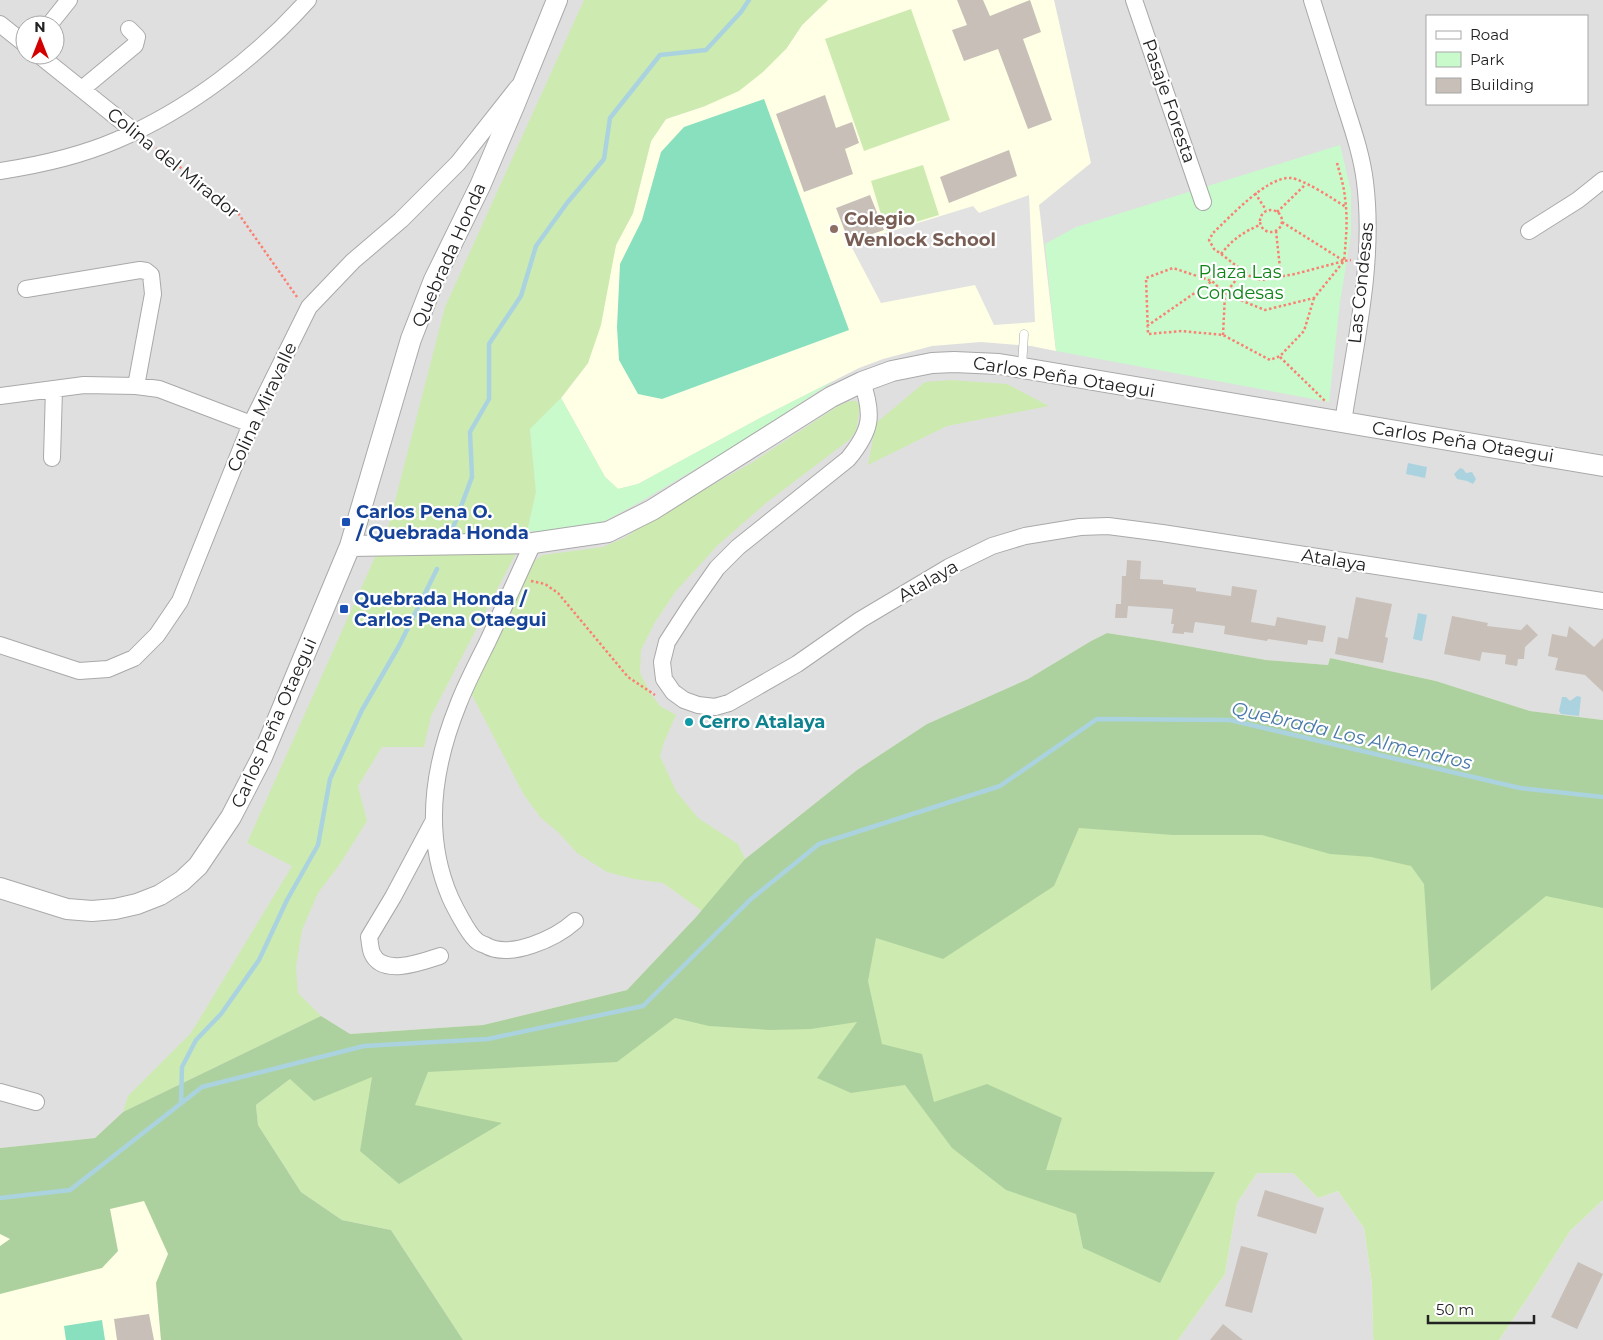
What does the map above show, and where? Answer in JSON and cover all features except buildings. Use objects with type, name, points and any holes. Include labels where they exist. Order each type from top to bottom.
[{"type":"street","points":[[57,15],[69,0]]},
{"type":"street","points":[[0,171],[67,157],[116,141],[135,132],[189,101],[229,73],[268,42],[308,0]]},
{"type":"street","name":"Quebrada Honda","points":[[350,546],[414,331],[434,280],[480,186],[557,0]]},
{"type":"street","name":"Pasaje Foresta","points":[[1134,0],[1203,202]]},
{"type":"street","name":"Las Condesas","points":[[1312,0],[1355,136],[1365,179],[1368,213],[1362,298],[1343,422]]},
{"type":"street","points":[[0,24],[15,36]]},
{"type":"street","points":[[82,89],[135,45],[137,37],[129,29]]},
{"type":"street","name":"Colina del Mirador","points":[[52,65],[135,132]]},
{"type":"street","name":"Colina Miravalle","points":[[0,645],[79,671],[108,670],[134,658],[157,635],[180,601],[251,424],[307,310],[353,261],[401,220],[458,162],[500,107],[524,80]]},
{"type":"street","points":[[1529,231],[1578,200],[1603,180]]},
{"type":"street","points":[[26,290],[146,270],[151,275],[153,294],[136,386]]},
{"type":"street","name":"Carlos Peña Otaegui","points":[[0,888],[67,909],[92,911],[114,909],[137,904],[160,895],[182,881],[198,866],[231,816],[262,757],[350,546],[533,543],[608,532],[652,510],[816,406],[862,382],[892,371],[932,363],[976,362],[1021,368],[1603,466]]},
{"type":"street","points":[[684,700],[673,692],[664,679],[662,662],[667,642],[717,568],[738,546],[848,459],[862,443],[868,428],[869,415],[867,396],[862,382]]},
{"type":"street","points":[[0,396],[84,385],[136,386],[159,390],[251,424]]},
{"type":"street","points":[[52,458],[54,389]]},
{"type":"street","name":"Atalaya","points":[[684,700],[698,705],[716,707],[729,703],[797,664],[860,620],[949,567],[992,546],[1008,541],[1025,536],[1080,527],[1108,526],[1162,533],[1603,601]]},
{"type":"street","points":[[533,543],[458,704],[442,750],[433,822],[443,880],[474,939],[488,947],[504,950],[523,948],[553,936],[566,929],[575,921]]},
{"type":"street","points":[[433,822],[393,897],[369,937],[372,954],[380,964],[394,966],[414,965],[440,956]]},
{"type":"street","points":[[0,1092],[36,1102]]},
{"type":"lane","points":[[1021,368],[1024,334]]},
{"type":"path","name":"Colina del Mirador","points":[[135,132],[238,213],[307,310]]},
{"type":"path","points":[[1314,298],[1265,310],[1226,294],[1212,282],[1173,268],[1146,278],[1148,334],[1182,331],[1223,335],[1270,360],[1280,356],[1304,331],[1314,298],[1344,261],[1347,229],[1346,207],[1338,163]]},
{"type":"path","points":[[1346,207],[1306,184],[1290,178],[1275,182],[1255,193],[1212,233],[1209,240],[1214,249],[1251,277],[1261,280],[1281,277],[1344,261],[1366,259]]},
{"type":"path","points":[[1278,212],[1306,184]]},
{"type":"path","points":[[1255,193],[1266,210]]},
{"type":"path","points":[[1260,225],[1261,215],[1266,210],[1274,210],[1280,214],[1282,222],[1276,232],[1281,277]]},
{"type":"path","points":[[1282,222],[1344,261]]},
{"type":"path","points":[[1221,254],[1228,244],[1242,233],[1260,225]]},
{"type":"path","points":[[1260,225],[1268,232],[1276,232]]},
{"type":"path","points":[[1223,335],[1226,294],[1243,271]]},
{"type":"path","points":[[1147,326],[1212,282]]},
{"type":"path","points":[[1280,356],[1318,392],[1343,422]]},
{"type":"path","points":[[517,577],[545,584],[558,593],[628,677],[652,694],[670,700],[684,700]]},
{"type":"shaded area","points":[[0,0],[1603,0],[1603,720],[1530,711],[1436,681],[1330,658],[1328,665],[1266,660],[1107,633],[1028,679],[927,724],[857,770],[745,859],[696,917],[627,990],[483,1025],[350,1034],[123,1112],[95,1138],[0,1148]]},
{"type":"shaded area","name":"Colegio Wenlock School","points":[[828,0],[1054,0],[1091,163],[1039,205],[1056,351],[1031,346],[981,342],[932,346],[883,359],[859,368],[762,417],[638,484],[618,489],[605,477],[561,398],[588,363],[616,245],[633,213],[651,141],[666,119],[705,106],[786,49],[802,25]]},
{"type":"shaded area","points":[[1029,195],[1035,322],[994,325],[975,285],[881,303],[850,244],[973,206],[979,213]]},
{"type":"shaded area","points":[[213,1166],[156,1283],[161,1340],[0,1340],[0,1213]]},
{"type":"shaded area","points":[[1257,1173],[1293,1173],[1318,1198],[1338,1191],[1364,1228],[1372,1284],[1374,1340],[1178,1340],[1225,1274],[1237,1203]]},
{"type":"shaded area","points":[[1603,1200],[1603,1340],[1499,1340],[1570,1231]]},
{"type":"green space","points":[[584,0],[828,0],[802,25],[786,49],[763,72],[739,91],[705,106],[666,119],[651,141],[633,213],[616,245],[601,325],[588,363],[561,398],[530,430],[536,492],[527,532],[431,716],[424,747],[382,747],[358,786],[367,821],[340,864],[318,893],[302,930],[296,967],[298,993],[321,1016],[123,1112],[128,1096],[191,1033],[292,866],[247,843],[388,528],[445,307]]},
{"type":"green space","points":[[911,9],[950,120],[864,151],[825,39]]},
{"type":"green space","points":[[764,99],[849,330],[662,399],[638,394],[619,360],[617,327],[620,264],[642,220],[661,152],[684,127]]},
{"type":"green space","name":"Plaza Las Condesas","points":[[1340,145],[1351,191],[1351,234],[1340,302],[1329,402],[1056,351],[1045,244],[1076,227]]},
{"type":"green space","points":[[923,165],[939,215],[886,231],[871,181]]},
{"type":"green space","points":[[835,380],[741,442],[599,524],[527,532],[536,492],[530,429],[561,398],[605,477],[618,489],[638,484]]},
{"type":"green space","points":[[951,380],[1007,384],[1049,406],[947,426],[868,465],[876,423],[925,382]]},
{"type":"green space","points":[[850,401],[856,401],[860,406],[856,431],[849,440],[766,503],[718,545],[676,591],[655,622],[641,650],[640,673],[651,694],[660,706],[676,715],[660,756],[676,791],[698,818],[738,844],[745,859],[702,911],[663,883],[634,879],[607,872],[577,853],[559,833],[541,818],[524,795],[471,693],[533,562],[543,555],[603,547],[624,538],[661,514],[753,462],[838,406]]},
{"type":"green space","points":[[1107,633],[1266,660],[1328,665],[1330,658],[1436,681],[1530,711],[1603,720],[1603,908],[1546,896],[1431,991],[1424,884],[1411,866],[1371,857],[1330,854],[1262,835],[1173,835],[1079,828],[1054,886],[943,959],[876,938],[868,981],[882,1044],[922,1054],[934,1102],[987,1084],[1062,1118],[1046,1170],[1215,1172],[1160,1283],[1083,1248],[1076,1214],[1006,1190],[952,1148],[905,1085],[851,1093],[817,1078],[857,1022],[811,1029],[770,1030],[709,1026],[675,1018],[617,1062],[428,1072],[415,1105],[502,1123],[399,1184],[360,1151],[372,1077],[314,1101],[290,1079],[256,1105],[258,1125],[301,1192],[342,1220],[391,1230],[463,1340],[161,1340],[156,1283],[168,1254],[144,1201],[110,1209],[118,1251],[102,1268],[0,1294],[0,1246],[10,1239],[0,1234],[0,1148],[95,1138],[123,1112],[321,1016],[350,1034],[483,1025],[627,990],[696,917],[745,859],[857,770],[927,724],[1028,679]]},
{"type":"green space","points":[[1011,801],[1603,825],[1603,1200],[1570,1231],[1499,1340],[1374,1340],[1372,1284],[1364,1228],[1338,1191],[1318,1198],[1293,1173],[1257,1173],[1237,1203],[1225,1274],[1178,1340],[463,1340],[391,1230],[342,1220],[301,1192],[258,1125],[256,1105],[290,1079],[651,1019]]},
{"type":"green space","points":[[102,1320],[105,1340],[66,1340],[64,1326]]},
{"type":"water","points":[[1408,463],[1427,467],[1425,478],[1406,474]]},
{"type":"water","points":[[1460,468],[1466,473],[1472,472],[1476,479],[1473,484],[1457,479],[1454,474]]},
{"type":"water","points":[[1418,613],[1427,615],[1422,641],[1413,639]]},
{"type":"water","points":[[1577,696],[1581,697],[1579,716],[1561,714],[1559,711],[1562,697],[1566,697],[1570,701]]},
{"type":"waterway","points":[[453,528],[472,477],[470,432],[489,399],[489,344],[521,296],[536,246],[567,203],[604,159],[610,118],[660,55],[706,50],[741,12],[749,0]]},
{"type":"waterway","points":[[181,1103],[182,1067],[196,1040],[221,1014],[259,960],[287,900],[318,845],[330,779],[362,710],[399,646],[437,569]]},
{"type":"waterway","name":"Quebrada Los Almendros","points":[[0,1198],[70,1190],[202,1087],[364,1046],[488,1039],[643,1006],[751,899],[819,844],[1000,786],[1097,719],[1230,720],[1520,788],[1603,797]]},
{"type":"place","name":"Colegio Wenlock School","points":[[834,229]]},
{"type":"place","name":"Carlos Pena O. / Quebrada Honda","points":[[346,522]]},
{"type":"place","name":"Quebrada Honda / Carlos Pena Otaegui","points":[[344,609]]},
{"type":"place","name":"Cerro Atalaya","points":[[689,722]]}]
